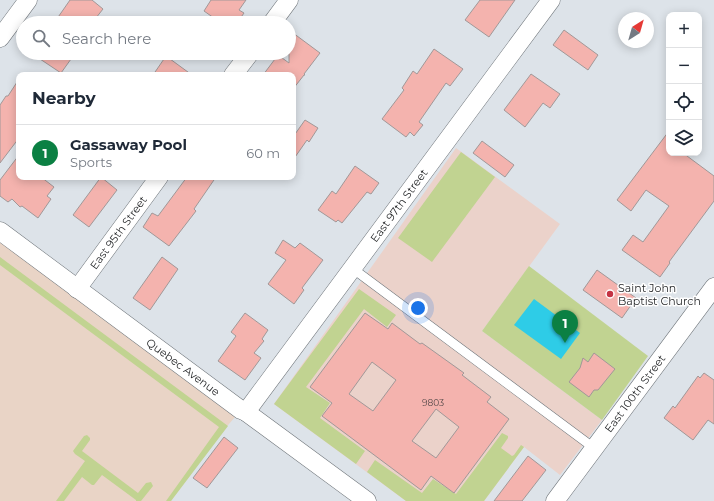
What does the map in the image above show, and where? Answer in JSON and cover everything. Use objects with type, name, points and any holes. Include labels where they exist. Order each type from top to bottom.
[{"type":"street","points":[[16,16],[28,0]]},
{"type":"street","points":[[277,16],[289,0]]},
{"type":"street","name":"East 97th Street","points":[[246,412],[551,0]]},
{"type":"street","points":[[0,38],[16,16]]},
{"type":"street","points":[[235,72],[245,60]]},
{"type":"street","name":"East 95th Street","points":[[78,289],[157,180]]},
{"type":"street","name":"Quebec Avenue","points":[[0,231],[367,501]]},
{"type":"street","name":"East 100th Street","points":[[555,501],[714,287]]},
{"type":"lane","points":[[352,268],[594,448]]},
{"type":"shaded area","points":[[456,148],[560,224],[482,331],[602,420],[560,475],[524,447],[484,501],[406,501],[274,404]]},
{"type":"shaded area","points":[[0,231],[241,410],[223,431],[171,501],[0,501]]},
{"type":"green space","points":[[461,152],[495,177],[432,262],[398,238]]},
{"type":"green space","points":[[0,257],[228,426],[171,501],[166,501],[219,427],[0,265]]},
{"type":"green space","points":[[529,266],[648,356],[602,420],[482,331]]},
{"type":"green space","points":[[359,289],[396,315],[387,327],[364,309],[306,387],[330,403],[320,418],[365,451],[356,464],[274,404]]},
{"type":"green space","points":[[502,433],[508,436],[508,438],[501,448],[512,456],[521,445],[524,447],[484,501],[406,501],[367,472],[375,460],[422,493],[433,479],[456,494]]},
{"type":"green space","points":[[87,435],[90,440],[82,451],[138,493],[146,483],[151,482],[153,486],[141,501],[136,501],[102,475],[94,485],[82,477],[64,501],[56,501],[85,461],[73,451],[84,436]]},
{"type":"water","points":[[534,299],[580,333],[561,359],[514,325]]},
{"type":"building","points":[[70,0],[92,0],[103,9],[98,16],[59,16]]},
{"type":"building","points":[[211,0],[246,0],[239,10],[244,13],[242,16],[211,16],[204,11]]},
{"type":"building","points":[[480,0],[515,0],[489,37],[465,20]]},
{"type":"building","points":[[564,30],[598,55],[588,70],[553,45]]},
{"type":"building","points":[[296,35],[320,53],[296,85],[296,72],[265,72],[274,60],[285,60],[289,63],[289,60],[296,60]]},
{"type":"building","points":[[434,49],[463,69],[450,86],[446,83],[419,122],[423,125],[414,136],[410,132],[406,137],[382,119],[404,90],[402,88],[413,71],[417,74]]},
{"type":"building","points":[[42,60],[70,60],[62,72]]},
{"type":"building","points":[[163,60],[171,60],[188,72],[155,72]]},
{"type":"building","points":[[531,74],[560,94],[550,108],[543,103],[525,127],[504,110]]},
{"type":"building","points":[[16,84],[16,142],[0,163],[0,105],[6,96],[8,96]]},
{"type":"building","points":[[305,120],[318,128],[309,142],[307,140],[296,156],[296,133]]},
{"type":"building","points":[[666,135],[666,156],[687,156],[714,176],[714,201],[669,262],[670,263],[660,277],[622,250],[633,235],[643,242],[669,206],[646,190],[631,211],[617,200]]},
{"type":"building","points":[[482,141],[514,165],[505,177],[473,153]]},
{"type":"building","points":[[16,159],[16,180],[45,180],[54,187],[47,196],[51,199],[38,218],[22,206],[20,207],[12,199],[8,202],[0,196],[0,180]]},
{"type":"building","points":[[355,166],[379,183],[371,194],[367,192],[342,223],[338,220],[336,222],[318,210],[332,191],[336,194]]},
{"type":"building","points":[[99,180],[105,180],[117,190],[89,227],[73,215]]},
{"type":"building","points":[[185,180],[214,180],[194,209],[196,211],[169,246],[143,227],[152,213],[158,216]]},
{"type":"building","points":[[283,240],[295,248],[300,243],[323,260],[302,288],[304,290],[294,304],[268,284],[286,260],[275,253]]},
{"type":"building","points":[[162,257],[178,269],[150,310],[133,298]]},
{"type":"building","name":"Saint John Baptist Church","points":[[597,270],[636,298],[622,318],[583,290]]},
{"type":"building","points":[[245,313],[268,330],[262,339],[264,341],[254,353],[261,358],[245,380],[218,361],[236,336],[231,332]]},
{"type":"building","points":[[365,313],[388,329],[392,323],[420,344],[422,343],[464,373],[462,375],[491,397],[487,402],[509,419],[454,493],[431,476],[421,490],[322,416],[332,403],[310,387]],"holes":[[[372,362],[396,380],[373,411],[349,394]],[[436,409],[459,427],[436,458],[412,441]]]},
{"type":"building","points":[[594,353],[615,369],[598,390],[594,390],[589,397],[569,382],[580,368],[583,358],[588,362]]},
{"type":"building","points":[[704,373],[714,380],[714,424],[708,420],[693,440],[664,418],[673,406],[675,408],[698,376],[700,378]]},
{"type":"building","points":[[224,437],[238,448],[207,488],[193,478]]},
{"type":"building","points":[[528,456],[546,470],[522,501],[494,501]]},
{"type":"place","name":"Saint John Baptist Church","points":[[610,294]]},
{"type":"place","name":"Gassaway Pool","points":[[565,343]]}]
